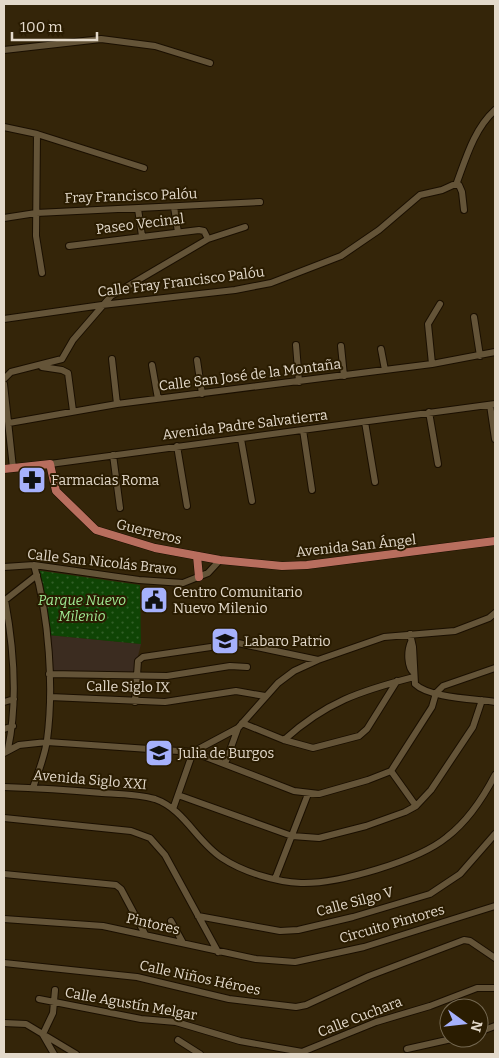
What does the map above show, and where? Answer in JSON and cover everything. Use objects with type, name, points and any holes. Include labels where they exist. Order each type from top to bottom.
[{"type":"main road","name":"Avenida Padre Salvatierra","points":[[4,469],[50,464]]},
{"type":"main road","name":"Guerreros","points":[[50,464],[56,490],[96,530],[148,546],[220,560]]},
{"type":"main road","name":"Avenida San Ángel","points":[[220,560],[282,566],[307,565],[495,541]]},
{"type":"main road","points":[[197,556],[199,578]]},
{"type":"street","points":[[4,50],[102,39],[155,46],[210,63]]},
{"type":"street","points":[[464,210],[462,192],[456,184],[470,147],[486,119],[495,110]]},
{"type":"street","points":[[4,127],[37,134],[144,168]]},
{"type":"street","points":[[37,134],[36,213],[42,273]]},
{"type":"street","name":"Calle Fray Francisco Palóu","points":[[4,319],[102,305],[235,290],[271,283],[341,256],[379,230],[420,195],[456,184]]},
{"type":"street","name":"Fray Francisco Palóu","points":[[4,218],[36,213],[260,202]]},
{"type":"street","points":[[174,207],[178,232]]},
{"type":"street","points":[[138,209],[142,236]]},
{"type":"street","points":[[4,378],[11,372],[38,367],[62,359],[73,340],[111,296],[152,270],[208,239],[244,227]]},
{"type":"street","name":"Paseo Vecinal","points":[[69,246],[199,230],[204,231],[208,239]]},
{"type":"street","points":[[432,364],[428,324],[440,304]]},
{"type":"street","points":[[474,317],[480,356]]},
{"type":"street","points":[[296,346],[299,382]]},
{"type":"street","points":[[341,346],[344,376]]},
{"type":"street","points":[[381,349],[385,370]]},
{"type":"street","name":"Calle San José de la Montaña","points":[[9,424],[116,404],[432,364],[495,352]]},
{"type":"street","points":[[112,359],[116,404]]},
{"type":"street","points":[[197,360],[202,394]]},
{"type":"street","points":[[152,365],[158,399]]},
{"type":"street","points":[[38,367],[62,370],[68,373],[73,411]]},
{"type":"street","points":[[4,384],[13,468]]},
{"type":"street","points":[[492,404],[495,439]]},
{"type":"street","name":"Avenida Padre Salvatierra","points":[[50,464],[492,404]]},
{"type":"street","points":[[429,412],[438,464]]},
{"type":"street","points":[[365,422],[375,482]]},
{"type":"street","points":[[303,430],[312,490]]},
{"type":"street","points":[[241,439],[252,501]]},
{"type":"street","points":[[177,446],[187,506]]},
{"type":"street","points":[[112,455],[120,508]]},
{"type":"street","name":"Calle San Nicolás Bravo","points":[[4,567],[34,566],[139,580],[183,583],[199,578],[220,560]]},
{"type":"street","points":[[33,788],[47,742],[50,697],[44,600],[34,566]]},
{"type":"street","points":[[6,751],[12,726],[14,699],[13,662],[4,601],[37,575]]},
{"type":"street","points":[[173,808],[193,752],[240,725],[265,696],[294,671],[369,640],[410,634],[455,631],[489,618],[495,613]]},
{"type":"street","points":[[410,634],[414,647],[414,675],[418,687],[436,693],[495,702]]},
{"type":"street","points":[[135,702],[138,661],[143,657],[228,644],[277,650],[318,660]]},
{"type":"street","points":[[49,674],[137,677],[167,676],[230,666],[247,667]]},
{"type":"street","points":[[6,751],[19,745],[47,742],[193,752],[294,791],[319,794],[368,780],[391,771],[432,707],[436,693],[444,686],[495,668]]},
{"type":"street","points":[[284,740],[306,720],[328,707],[355,694],[414,675]]},
{"type":"street","points":[[240,725],[284,740],[316,748],[359,736],[367,729],[397,681]]},
{"type":"street","name":"Calle Siglo IX","points":[[50,697],[165,702],[236,691],[265,696]]},
{"type":"street","points":[[4,702],[14,699]]},
{"type":"street","points":[[178,795],[292,836],[329,837],[366,826],[416,806],[440,779],[474,727],[482,700]]},
{"type":"street","points":[[225,764],[240,725]]},
{"type":"street","points":[[4,729],[12,726]]},
{"type":"street","points":[[391,771],[416,806]]},
{"type":"street","name":"Avenida Siglo XXI","points":[[4,787],[143,796],[165,803],[173,808],[211,850],[223,859],[275,879],[301,883],[364,872],[413,858],[447,837],[464,821],[478,803],[495,775]]},
{"type":"street","points":[[275,879],[308,794]]},
{"type":"street","points":[[4,818],[131,831],[143,834],[156,844],[165,855],[218,952]]},
{"type":"street","name":"Calle Silgo V","points":[[198,916],[280,932],[298,930],[353,917],[430,894],[460,874],[495,834]]},
{"type":"street","points":[[4,874],[116,885],[121,889],[145,934]]},
{"type":"street","name":"Circuito Pintores","points":[[295,962],[364,947],[495,906]]},
{"type":"street","name":"Pintores","points":[[4,919],[103,926],[218,952],[273,962],[295,962]]},
{"type":"street","points":[[171,921],[183,943]]},
{"type":"street","name":"Calle Niños Héroes","points":[[4,963],[137,977],[229,999],[296,1007],[306,1005],[369,976],[468,940],[495,957]]},
{"type":"street","name":"Calle Cuchara","points":[[231,1039],[302,1052],[376,1022],[430,1006],[477,988],[495,988]]},
{"type":"street","points":[[43,1034],[53,1013],[55,990]]},
{"type":"street","name":"Calle Agustín Melgar","points":[[39,999],[141,1019],[176,1022],[231,1039]]},
{"type":"street","points":[[4,1023],[26,1024],[76,1054]]},
{"type":"street","points":[[43,1034],[54,1054]]},
{"type":"street","points":[[178,1040],[200,1054]]},
{"type":"street","points":[[407,1049],[439,1042]]},
{"type":"shaded area","points":[[48,635],[141,644],[133,676],[50,674]]},
{"type":"green space","name":"Parque Nuevo Milenio","points":[[35,570],[140,585],[141,644],[48,635]]},
{"type":"place","name":"Farmacias Roma","points":[[32,480]]},
{"type":"place","name":"Centro Comunitario Nuevo Milenio","points":[[154,600]]},
{"type":"place","name":"Labaro Patrio","points":[[225,641]]},
{"type":"place","name":"Julia de Burgos","points":[[159,753]]}]
